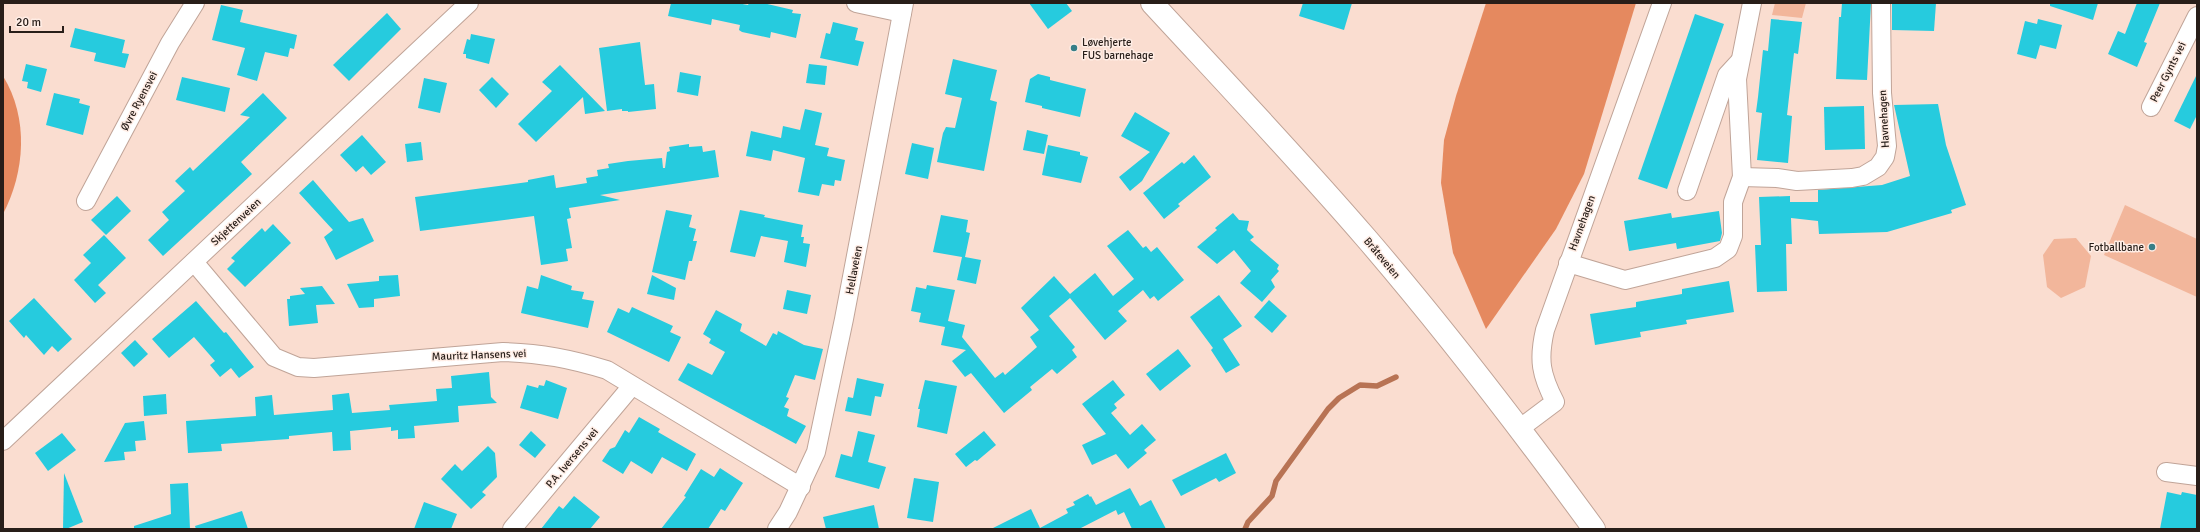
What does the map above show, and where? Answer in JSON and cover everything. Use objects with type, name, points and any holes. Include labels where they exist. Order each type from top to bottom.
[{"type":"main road","name":"Bråteveien","points":[[1152,3],[1366,239],[1454,345],[1594,529]]},
{"type":"street","name":"Øvre Ryensvei","points":[[86,201],[170,43],[195,3]]},
{"type":"street","name":"Skjettenveien","points":[[3,441],[469,3]]},
{"type":"street","points":[[856,3],[903,8]]},
{"type":"street","name":"Havnehagen","points":[[1519,429],[1556,402],[1542,372],[1540,350],[1568,263],[1662,3]]},
{"type":"street","name":"Havnehagen","points":[[1568,263],[1625,280],[1715,258],[1728,249],[1733,236],[1732,202],[1742,177],[1738,79],[1740,61],[1752,3]]},
{"type":"street","name":"Havnehagen","points":[[1742,177],[1797,181],[1852,178],[1863,176],[1878,167],[1885,157],[1887,146],[1882,93],[1881,3]]},
{"type":"street","name":"Hellaveien","points":[[777,529],[801,487],[816,452],[903,8]]},
{"type":"street","name":"Peer Gynts vei","points":[[2151,107],[2197,16]]},
{"type":"street","points":[[1687,191],[1727,75],[1740,61]]},
{"type":"street","name":"Mauritz Hansens vei","points":[[194,262],[274,357],[298,367],[314,368],[503,352],[534,353],[571,359],[607,370],[631,386],[801,487]]},
{"type":"street","name":"P.A. Iversens vei","points":[[512,529],[631,386]]},
{"type":"street","points":[[2166,472],[2197,476]]},
{"type":"shaded area","points":[[1486,3],[1636,3],[1584,174],[1556,229],[1486,329],[1453,253],[1441,183],[1444,140],[1456,96]]},
{"type":"shaded area","points":[[1775,3],[1806,3],[1802,18],[1772,15]]},
{"type":"shaded area","points":[[3,76],[17,109],[21,145],[20,163],[16,181],[3,214]]},
{"type":"shaded area","name":"Fotballbane","points":[[2125,205],[2197,239],[2197,297],[2104,255]]},
{"type":"shaded area","points":[[2076,238],[2091,256],[2085,287],[2061,298],[2047,287],[2043,255],[2054,239]]},
{"type":"building","points":[[671,3],[737,3],[748,5],[749,3],[763,3],[793,10],[792,13],[801,14],[796,38],[771,32],[770,38],[742,32],[739,30],[740,25],[712,19],[711,25],[668,16]]},
{"type":"building","points":[[1029,3],[1066,3],[1072,11],[1048,29]]},
{"type":"building","points":[[1303,3],[1352,3],[1344,30],[1299,16]]},
{"type":"building","points":[[1842,3],[1871,3],[1867,80],[1836,79],[1839,17],[1841,17]]},
{"type":"building","points":[[1892,3],[1936,3],[1934,31],[1892,30]]},
{"type":"building","points":[[2050,3],[2098,3],[2093,20],[2050,6]]},
{"type":"building","points":[[2137,3],[2160,3],[2144,42],[2147,43],[2137,67],[2108,54],[2118,31],[2125,34]]},
{"type":"building","points":[[221,5],[243,10],[240,22],[297,35],[294,49],[290,48],[288,57],[265,52],[257,81],[237,75],[245,48],[212,40]]},
{"type":"building","points":[[387,13],[401,29],[349,81],[333,65]]},
{"type":"building","points":[[1695,14],[1724,24],[1667,189],[1638,179]]},
{"type":"building","points":[[1771,19],[1802,22],[1798,54],[1794,53],[1787,115],[1792,116],[1788,163],[1757,160],[1762,113],[1756,112],[1763,50],[1768,51]]},
{"type":"building","points":[[2038,19],[2062,25],[2056,49],[2040,45],[2036,59],[2017,54],[2025,21],[2037,24]]},
{"type":"building","points":[[833,22],[858,28],[855,40],[864,42],[858,66],[820,58],[826,33],[830,34]]},
{"type":"building","points":[[75,28],[125,40],[122,53],[129,54],[125,68],[94,61],[96,53],[70,47]]},
{"type":"building","points":[[471,34],[495,39],[489,64],[466,58],[466,54],[463,54],[467,39],[470,40]]},
{"type":"building","points":[[640,42],[645,85],[654,84],[656,109],[628,112],[622,111],[622,109],[607,111],[599,48]]},
{"type":"building","points":[[953,59],[997,70],[990,100],[997,102],[984,171],[937,162],[943,133],[946,127],[955,128],[962,98],[945,94]]},
{"type":"building","points":[[26,64],[47,69],[41,92],[27,88],[28,82],[22,81]]},
{"type":"building","points":[[809,64],[827,66],[825,85],[806,83]]},
{"type":"building","points":[[560,65],[605,111],[585,114],[583,97],[536,142],[518,124],[552,91],[542,82]]},
{"type":"building","points":[[680,72],[701,76],[698,96],[677,92]]},
{"type":"building","points":[[1038,74],[1050,77],[1050,80],[1086,89],[1080,117],[1042,108],[1042,106],[1025,102],[1030,79]]},
{"type":"building","points":[[2197,74],[2197,115],[2190,129],[2174,121]]},
{"type":"building","points":[[182,77],[230,88],[225,112],[176,100]]},
{"type":"building","points":[[492,77],[509,94],[496,108],[479,90]]},
{"type":"building","points":[[424,78],[447,83],[440,113],[418,108]]},
{"type":"building","points":[[54,93],[80,99],[79,103],[90,106],[83,135],[46,125]]},
{"type":"building","points":[[263,93],[287,118],[241,162],[252,174],[163,256],[148,240],[169,220],[162,212],[185,191],[175,181],[190,167],[193,171],[250,117],[240,115]]},
{"type":"building","points":[[1938,104],[1946,145],[1966,205],[1951,210],[1952,213],[1887,232],[1819,234],[1818,221],[1791,218],[1792,244],[1786,244],[1787,291],[1757,292],[1755,245],[1761,245],[1759,197],[1790,196],[1790,202],[1818,202],[1818,190],[1882,185],[1910,176],[1894,105]]},
{"type":"building","points":[[1864,106],[1865,149],[1825,150],[1824,107]]},
{"type":"building","points":[[805,109],[822,113],[815,145],[829,148],[827,156],[845,160],[841,181],[835,180],[834,186],[822,184],[819,196],[798,192],[805,158],[773,150],[771,161],[746,156],[751,131],[781,138],[783,126],[800,130]]},
{"type":"building","points":[[1135,112],[1170,133],[1142,181],[1130,191],[1119,177],[1150,152],[1121,136]]},
{"type":"building","points":[[1027,130],[1048,135],[1044,154],[1023,150]]},
{"type":"building","points":[[362,135],[386,162],[371,175],[363,166],[356,172],[340,155]]},
{"type":"building","points":[[421,142],[423,160],[407,162],[405,144]]},
{"type":"building","points":[[912,143],[934,148],[928,179],[905,174]]},
{"type":"building","points":[[689,144],[689,147],[702,146],[703,152],[715,150],[719,177],[600,195],[620,200],[569,208],[571,218],[567,219],[572,248],[566,249],[568,261],[541,265],[534,216],[420,231],[415,197],[528,182],[528,180],[554,175],[556,188],[587,183],[586,178],[598,176],[597,170],[609,168],[608,164],[628,161],[662,158],[663,168],[665,168],[667,152],[670,151],[669,147]]},
{"type":"building","points":[[1048,145],[1080,152],[1080,155],[1088,157],[1081,183],[1042,175]]},
{"type":"building","points":[[1194,155],[1211,177],[1178,204],[1180,206],[1164,219],[1143,193],[1182,162],[1184,164]]},
{"type":"building","points":[[313,180],[349,222],[363,218],[374,241],[336,260],[324,237],[333,230],[299,193]]},
{"type":"building","points":[[117,196],[131,211],[106,235],[91,220]]},
{"type":"building","points":[[666,210],[692,215],[689,227],[696,229],[693,241],[697,241],[692,261],[689,261],[685,280],[652,272]]},
{"type":"building","points":[[740,210],[765,215],[764,217],[803,225],[801,237],[804,237],[803,243],[810,244],[806,267],[784,262],[788,241],[761,236],[755,257],[730,252]]},
{"type":"building","points":[[1719,211],[1722,233],[1720,241],[1677,249],[1676,243],[1629,251],[1624,221],[1671,213],[1672,218]]},
{"type":"building","points":[[1233,213],[1239,220],[1249,221],[1247,230],[1254,237],[1250,240],[1279,265],[1277,269],[1279,271],[1271,280],[1275,287],[1262,302],[1240,283],[1251,271],[1234,250],[1217,264],[1197,247],[1217,230],[1215,228]]},
{"type":"building","points":[[941,215],[968,220],[966,232],[970,233],[965,257],[981,260],[976,284],[957,280],[962,257],[933,252]]},
{"type":"building","points":[[273,224],[291,243],[245,287],[227,269],[235,261],[231,258],[262,228],[265,232]]},
{"type":"building","points":[[1128,230],[1143,248],[1146,246],[1151,252],[1157,247],[1184,280],[1158,301],[1154,296],[1150,299],[1143,290],[1118,311],[1127,321],[1105,340],[1070,298],[1049,316],[1075,347],[1072,350],[1077,357],[1057,374],[1052,369],[1030,387],[1032,390],[1004,413],[971,373],[965,377],[952,361],[966,350],[941,345],[945,327],[919,322],[921,313],[911,311],[916,287],[926,289],[927,285],[955,290],[948,321],[965,325],[962,337],[995,378],[1003,372],[1005,375],[1037,347],[1030,337],[1039,330],[1021,308],[1054,276],[1070,294],[1095,273],[1113,296],[1134,279],[1107,246]]},
{"type":"building","points":[[104,235],[126,258],[98,285],[106,293],[95,303],[74,280],[91,263],[83,255]]},
{"type":"building","points":[[398,275],[400,296],[374,299],[374,307],[359,308],[347,284],[379,281],[379,276]]},
{"type":"building","points":[[541,275],[572,286],[571,290],[584,292],[582,299],[594,301],[588,328],[521,313],[527,286],[538,289]]},
{"type":"building","points":[[652,275],[676,288],[674,300],[647,294]]},
{"type":"building","points":[[1729,281],[1734,312],[1686,320],[1687,324],[1640,332],[1641,337],[1595,345],[1590,314],[1636,307],[1636,302],[1682,294],[1682,289]]},
{"type":"building","points":[[322,286],[335,304],[316,305],[318,323],[289,326],[287,299],[290,299],[290,296],[305,294],[300,288]]},
{"type":"building","points":[[787,290],[811,295],[807,314],[783,309]]},
{"type":"building","points":[[1219,295],[1242,326],[1223,339],[1240,365],[1226,373],[1211,350],[1213,348],[1190,317]]},
{"type":"building","points":[[34,298],[72,339],[58,352],[52,346],[44,355],[26,335],[24,338],[9,321]]},
{"type":"building","points":[[1269,300],[1287,316],[1272,333],[1254,317]]},
{"type":"building","points":[[196,301],[224,333],[226,332],[254,367],[239,378],[231,368],[220,377],[210,365],[215,361],[194,337],[169,358],[152,339]]},
{"type":"building","points":[[632,307],[673,326],[670,332],[681,337],[669,362],[607,332],[618,308],[629,313]]},
{"type":"building","points":[[716,310],[742,324],[740,331],[766,346],[773,333],[777,335],[778,331],[804,345],[823,349],[815,380],[795,375],[786,397],[789,398],[784,407],[789,409],[787,416],[806,426],[796,444],[678,380],[688,363],[712,375],[725,352],[709,343],[711,339],[703,334]]},
{"type":"building","points":[[135,340],[148,354],[134,367],[121,353]]},
{"type":"building","points":[[1178,349],[1191,366],[1160,391],[1146,374]]},
{"type":"building","points":[[489,372],[491,397],[497,403],[458,406],[459,422],[414,426],[415,438],[398,439],[398,430],[391,431],[391,427],[350,431],[351,450],[333,451],[332,432],[289,436],[289,439],[221,444],[222,451],[188,453],[186,421],[256,416],[255,397],[272,395],[274,415],[333,410],[332,395],[349,393],[352,413],[390,410],[389,405],[437,401],[436,389],[452,388],[451,376]]},
{"type":"building","points":[[857,378],[884,384],[881,397],[875,396],[871,416],[845,411],[848,397],[853,398]]},
{"type":"building","points":[[546,380],[567,388],[558,419],[520,408],[527,385],[538,388],[539,385],[544,386]]},
{"type":"building","points":[[925,380],[957,386],[947,434],[917,427],[920,409],[918,409]]},
{"type":"building","points":[[1113,380],[1125,395],[1114,404],[1117,408],[1111,413],[1130,435],[1142,424],[1156,440],[1144,450],[1147,453],[1128,469],[1116,454],[1092,465],[1082,445],[1106,434],[1082,404]]},
{"type":"building","points":[[166,394],[167,414],[144,416],[143,396]]},
{"type":"building","points":[[639,417],[660,429],[658,432],[696,454],[687,471],[662,457],[652,474],[631,461],[623,474],[602,461],[610,449],[615,447],[625,430],[629,433]]},
{"type":"building","points":[[144,421],[146,440],[135,441],[136,451],[124,452],[125,460],[104,462],[125,423]]},
{"type":"building","points":[[531,431],[546,445],[535,458],[519,445]]},
{"type":"building","points":[[858,431],[875,435],[868,462],[886,467],[879,489],[835,477],[841,454],[852,457]]},
{"type":"building","points":[[984,431],[996,445],[977,461],[975,460],[966,467],[955,454]]},
{"type":"building","points":[[62,433],[76,450],[48,471],[35,453]]},
{"type":"building","points":[[488,446],[495,453],[497,477],[482,492],[486,495],[471,509],[441,479],[455,464],[462,471]]},
{"type":"building","points":[[1226,453],[1236,473],[1219,482],[1216,478],[1181,496],[1172,480]]},
{"type":"building","points":[[720,468],[743,483],[725,511],[721,509],[708,529],[661,529],[686,497],[684,496],[701,469],[714,477]]},
{"type":"building","points":[[64,473],[83,522],[66,529],[63,529]]},
{"type":"building","points":[[914,478],[939,482],[933,522],[907,518]]},
{"type":"building","points":[[188,483],[190,529],[134,529],[134,526],[171,514],[170,484]]},
{"type":"building","points":[[1130,488],[1140,506],[1151,500],[1166,529],[1132,529],[1124,512],[1118,515],[1116,510],[1079,529],[991,529],[1031,509],[1040,528],[1068,513],[1066,509],[1075,505],[1073,502],[1088,494],[1090,497],[1091,496],[1096,505]]},
{"type":"building","points":[[2167,492],[2181,495],[2182,492],[2197,495],[2197,529],[2160,529]]},
{"type":"building","points":[[574,496],[600,517],[590,529],[541,529],[559,506],[563,509]]},
{"type":"building","points":[[424,502],[457,514],[451,529],[414,529]]},
{"type":"building","points":[[874,505],[879,529],[826,529],[823,517]]},
{"type":"building","points":[[242,511],[248,529],[196,529],[195,526]]},
{"type":"waterway","points":[[1245,529],[1248,522],[1272,496],[1276,481],[1328,409],[1339,398],[1360,385],[1377,386],[1396,377]]},
{"type":"place","name":"Løvehjerte FUS barnehage","points":[[1074,48]]},
{"type":"place","name":"Fotballbane","points":[[2152,247]]}]
